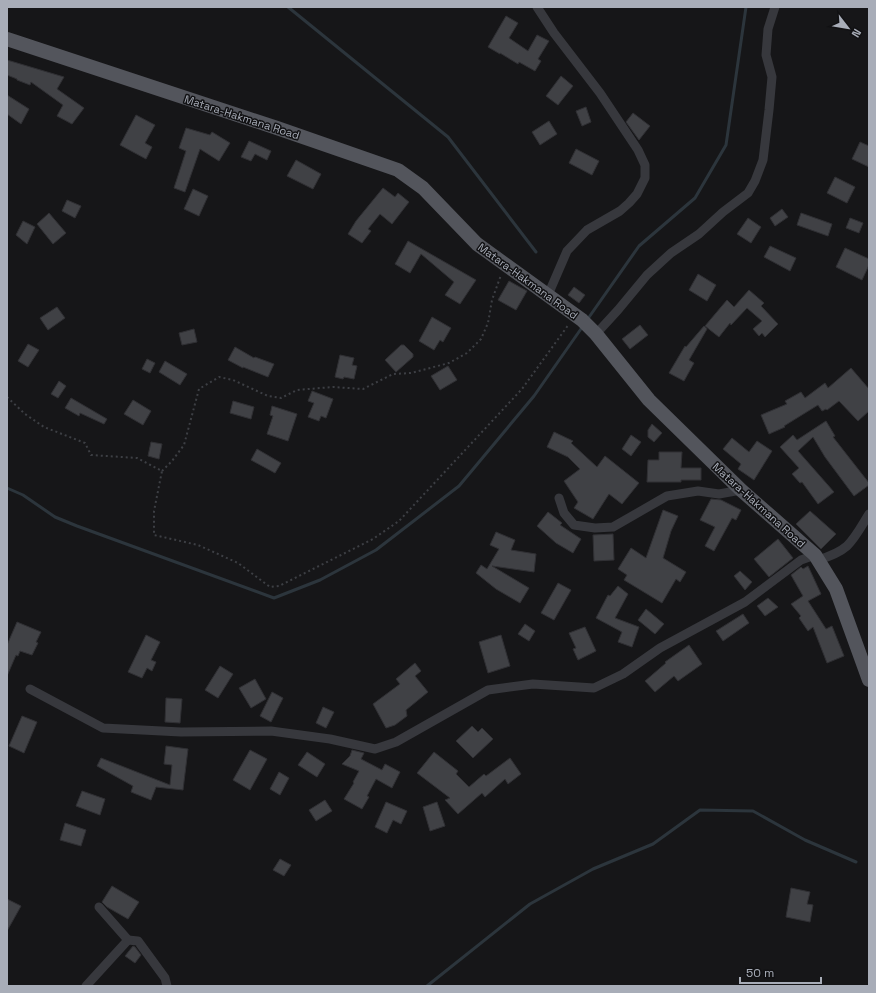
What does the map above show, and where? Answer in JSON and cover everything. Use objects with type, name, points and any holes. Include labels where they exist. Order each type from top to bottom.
[{"type":"main road","name":"Matara-Hakmana Road","points":[[7,39],[277,128],[398,170],[423,188],[477,244],[579,317],[596,334],[649,400],[741,490],[817,558],[836,589],[869,680]]},
{"type":"street","points":[[537,7],[600,93],[638,150],[645,165],[645,178],[637,194],[620,211],[587,230],[568,251],[548,295]]},
{"type":"street","points":[[596,334],[618,310],[647,274],[671,253],[698,234],[748,193],[755,181],[763,160],[769,110],[772,77],[766,55],[768,29],[775,7]]},
{"type":"street","points":[[559,498],[564,514],[574,525],[595,528],[613,527],[667,496],[698,492],[719,494],[741,490]]},
{"type":"street","points":[[30,689],[103,728],[181,732],[271,732],[330,738],[374,749],[396,742],[488,690],[534,684],[594,688],[623,674],[660,648],[745,602],[801,560],[833,554],[846,547],[857,534],[869,514]]},
{"type":"street","points":[[99,907],[128,940],[138,941],[164,978],[167,986]]},
{"type":"street","points":[[86,986],[128,940]]},
{"type":"path","points":[[505,264],[492,300],[488,323],[481,339],[467,353],[449,363],[411,373],[393,374],[363,389],[333,387],[297,390],[282,398],[268,396],[233,380],[219,377],[199,389],[184,445],[162,471],[154,511],[154,535],[198,545],[238,563],[270,587],[279,586],[373,539],[399,521],[522,389],[579,317]]},
{"type":"path","points":[[7,398],[25,414],[44,427],[85,443],[91,455],[137,458],[162,471]]},
{"type":"building","points":[[506,16],[518,23],[509,38],[528,51],[537,35],[549,41],[538,59],[541,61],[535,71],[519,62],[518,64],[488,47]]},
{"type":"building","points":[[7,60],[64,77],[57,89],[84,108],[72,124],[57,116],[63,105],[31,82],[30,85],[7,75]]},
{"type":"building","points":[[561,76],[573,86],[558,105],[546,96]]},
{"type":"building","points":[[7,95],[29,109],[21,124],[7,114]]},
{"type":"building","points":[[586,107],[591,122],[582,126],[576,111]]},
{"type":"building","points":[[633,113],[650,126],[639,140],[626,122]]},
{"type":"building","points":[[136,115],[155,125],[145,143],[152,147],[146,159],[120,145]]},
{"type":"building","points":[[549,121],[557,134],[540,145],[532,132]]},
{"type":"building","points":[[186,128],[210,135],[212,132],[230,143],[219,161],[200,149],[185,192],[174,188],[186,151],[179,148]]},
{"type":"building","points":[[249,141],[271,151],[267,160],[255,154],[251,161],[241,157]]},
{"type":"building","points":[[860,142],[869,146],[869,167],[852,159]]},
{"type":"building","points":[[576,149],[599,161],[592,175],[569,163]]},
{"type":"building","points":[[296,160],[321,174],[313,189],[287,176]]},
{"type":"building","points":[[835,177],[855,187],[847,203],[827,193]]},
{"type":"building","points":[[383,188],[395,197],[398,193],[409,202],[392,224],[380,214],[368,229],[371,231],[362,243],[348,234],[356,221]]},
{"type":"building","points":[[193,189],[208,196],[199,216],[184,209]]},
{"type":"building","points":[[67,200],[81,206],[75,218],[62,211]]},
{"type":"building","points":[[782,209],[788,217],[775,226],[770,218]]},
{"type":"building","points":[[49,213],[66,233],[53,244],[37,224]]},
{"type":"building","points":[[801,213],[832,224],[828,236],[797,225]]},
{"type":"building","points":[[748,218],[761,227],[751,243],[737,234]]},
{"type":"building","points":[[850,218],[863,223],[859,233],[846,228]]},
{"type":"building","points":[[23,221],[35,227],[27,244],[16,235]]},
{"type":"building","points":[[408,241],[476,280],[460,304],[445,295],[454,282],[421,254],[410,273],[395,264]]},
{"type":"building","points":[[770,246],[796,258],[790,271],[764,257]]},
{"type":"building","points":[[845,248],[869,259],[869,265],[862,280],[836,267]]},
{"type":"building","points":[[698,274],[716,285],[707,301],[689,290]]},
{"type":"building","points":[[509,281],[527,291],[516,310],[498,300]]},
{"type":"building","points":[[574,287],[585,295],[579,303],[568,295]]},
{"type":"building","points":[[749,290],[764,303],[761,306],[778,324],[765,337],[762,333],[759,336],[753,329],[762,321],[747,308],[731,325],[730,323],[719,337],[705,326],[727,300],[734,307]]},
{"type":"building","points":[[57,307],[65,318],[48,330],[40,318]]},
{"type":"building","points":[[432,317],[451,328],[443,342],[440,340],[434,350],[419,341]]},
{"type":"building","points":[[640,325],[648,335],[630,349],[622,339]]},
{"type":"building","points":[[704,326],[707,329],[689,360],[694,363],[684,381],[669,373],[685,346],[686,347]]},
{"type":"building","points":[[194,329],[197,342],[182,345],[179,333]]},
{"type":"building","points":[[28,344],[39,350],[28,367],[18,361]]},
{"type":"building","points":[[401,345],[404,345],[413,354],[413,357],[396,372],[385,360]]},
{"type":"building","points":[[235,347],[254,358],[255,357],[274,364],[268,377],[243,368],[228,360]]},
{"type":"building","points":[[340,355],[354,358],[352,365],[357,366],[354,379],[335,377]]},
{"type":"building","points":[[147,359],[155,363],[150,373],[142,369]]},
{"type":"building","points":[[165,361],[187,374],[180,385],[159,372]]},
{"type":"building","points":[[448,366],[457,380],[440,390],[431,376]]},
{"type":"building","points":[[851,368],[869,389],[869,411],[858,421],[839,401],[827,410],[822,411],[818,405],[784,426],[785,427],[769,434],[761,415],[787,404],[785,401],[801,392],[805,398],[825,383],[828,388]]},
{"type":"building","points":[[59,381],[66,386],[58,398],[51,394]]},
{"type":"building","points":[[312,391],[333,399],[326,418],[321,416],[319,421],[308,417],[314,403],[308,401]]},
{"type":"building","points":[[71,398],[107,419],[104,424],[80,413],[79,416],[65,408]]},
{"type":"building","points":[[133,400],[151,411],[143,425],[124,414]]},
{"type":"building","points":[[233,401],[254,407],[251,419],[230,413]]},
{"type":"building","points":[[272,406],[297,414],[288,441],[267,434],[273,416],[270,415]]},
{"type":"building","points":[[826,421],[835,436],[833,437],[869,485],[854,496],[825,457],[813,437],[798,451],[834,492],[818,504],[802,482],[800,483],[792,474],[799,468],[780,447],[793,435],[797,440]]},
{"type":"building","points":[[652,424],[662,433],[654,442],[648,437],[648,430]]},
{"type":"building","points":[[554,432],[573,441],[571,443],[597,467],[605,456],[639,483],[622,504],[609,494],[593,519],[574,508],[578,502],[564,481],[580,469],[568,457],[547,447]]},
{"type":"building","points":[[631,435],[641,442],[631,456],[622,449]]},
{"type":"building","points":[[732,438],[749,452],[757,441],[772,451],[754,480],[738,469],[741,464],[723,449]]},
{"type":"building","points":[[151,442],[162,444],[159,459],[148,456]]},
{"type":"building","points":[[257,449],[281,463],[275,473],[251,460]]},
{"type":"building","points":[[659,452],[682,452],[681,468],[701,468],[701,480],[681,480],[681,482],[647,482],[648,460],[659,460]]},
{"type":"building","points":[[711,499],[721,500],[741,510],[736,520],[732,518],[714,551],[705,546],[715,527],[700,520]]},
{"type":"building","points":[[663,510],[678,516],[671,531],[663,558],[686,572],[680,582],[676,579],[662,603],[624,580],[627,575],[618,569],[631,548],[646,558]]},
{"type":"building","points":[[810,511],[836,534],[821,549],[796,524]]},
{"type":"building","points":[[548,512],[562,523],[560,525],[581,539],[573,553],[556,543],[537,526]]},
{"type":"building","points":[[496,532],[515,540],[511,550],[536,554],[534,572],[492,566],[529,588],[520,603],[496,589],[476,573],[481,565],[487,569],[499,549],[490,545]]},
{"type":"building","points":[[613,534],[614,560],[594,561],[593,535]]},
{"type":"building","points":[[778,539],[793,558],[769,577],[754,559]]},
{"type":"building","points":[[808,566],[821,594],[808,601],[826,629],[832,626],[844,656],[827,663],[813,627],[808,631],[799,618],[801,616],[791,604],[803,596],[791,575],[801,567],[803,569]]},
{"type":"building","points":[[740,571],[752,582],[745,590],[734,576]]},
{"type":"building","points":[[558,583],[571,590],[554,620],[541,613]]},
{"type":"building","points":[[618,586],[628,594],[615,618],[639,627],[632,647],[618,642],[622,632],[596,618],[608,595],[610,596]]},
{"type":"building","points":[[768,598],[778,607],[765,616],[757,606]]},
{"type":"building","points":[[646,609],[664,624],[655,634],[638,620]]},
{"type":"building","points":[[743,614],[749,623],[723,641],[716,631]]},
{"type":"building","points":[[17,622],[41,632],[36,642],[38,643],[32,655],[20,651],[18,656],[16,655],[7,676],[7,645]]},
{"type":"building","points":[[525,624],[535,631],[529,641],[518,634]]},
{"type":"building","points":[[585,627],[596,651],[578,660],[573,649],[576,648],[569,633]]},
{"type":"building","points":[[146,635],[160,642],[151,660],[156,662],[152,671],[147,668],[142,678],[128,672]]},
{"type":"building","points":[[501,635],[510,666],[488,673],[479,642]]},
{"type":"building","points":[[689,645],[702,664],[678,681],[674,676],[655,692],[645,681],[666,663],[665,662]]},
{"type":"building","points":[[415,663],[421,671],[415,676],[428,692],[406,710],[407,716],[395,725],[386,728],[373,704],[400,684],[396,679]]},
{"type":"building","points":[[220,666],[233,674],[218,698],[205,690]]},
{"type":"building","points":[[255,679],[266,699],[251,708],[239,688]]},
{"type":"building","points":[[272,692],[283,698],[271,722],[260,716]]},
{"type":"building","points":[[166,698],[182,699],[180,723],[165,722]]},
{"type":"building","points":[[323,707],[334,712],[326,728],[316,723]]},
{"type":"building","points":[[22,716],[37,722],[24,753],[9,746]]},
{"type":"building","points":[[472,726],[478,732],[482,728],[493,739],[473,758],[456,741]]},
{"type":"building","points":[[166,746],[188,749],[183,790],[156,787],[151,800],[131,792],[133,786],[97,766],[101,758],[170,785],[172,765],[164,764]]},
{"type":"building","points":[[250,750],[267,759],[250,790],[233,780]]},
{"type":"building","points":[[352,750],[364,753],[361,759],[382,770],[385,764],[400,772],[392,788],[376,779],[367,796],[369,797],[362,809],[344,799],[354,783],[353,782],[359,771],[342,764],[350,756]]},
{"type":"building","points":[[307,752],[325,764],[317,777],[298,765]]},
{"type":"building","points":[[434,752],[458,771],[456,774],[469,787],[484,774],[486,776],[510,758],[521,774],[508,784],[505,779],[485,797],[482,793],[458,814],[445,800],[450,798],[417,773]]},
{"type":"building","points":[[279,772],[289,778],[280,795],[270,789]]},
{"type":"building","points":[[82,791],[105,799],[100,815],[76,806]]},
{"type":"building","points":[[325,800],[332,811],[316,821],[309,810]]},
{"type":"building","points":[[386,802],[407,811],[401,824],[393,820],[387,833],[375,827]]},
{"type":"building","points":[[437,802],[445,826],[430,831],[423,807]]},
{"type":"building","points":[[65,823],[86,830],[81,846],[60,840]]},
{"type":"building","points":[[280,859],[291,865],[284,876],[273,870]]},
{"type":"building","points":[[112,886],[139,902],[128,919],[107,907],[102,902]]},
{"type":"building","points":[[791,888],[810,892],[807,904],[813,905],[810,922],[786,917]]},
{"type":"building","points":[[7,899],[21,906],[7,931]]},
{"type":"building","points":[[133,946],[141,955],[135,963],[125,956]]},
{"type":"waterway","points":[[288,7],[448,137],[536,252]]},
{"type":"waterway","points":[[587,320],[639,246],[695,198],[726,145],[746,7]]},
{"type":"waterway","points":[[7,488],[23,495],[55,517],[274,598],[320,580],[376,550],[459,486],[534,396],[583,326]]},
{"type":"waterway","points":[[427,986],[530,904],[593,869],[653,844],[700,810],[753,811],[805,840],[856,862]]}]
